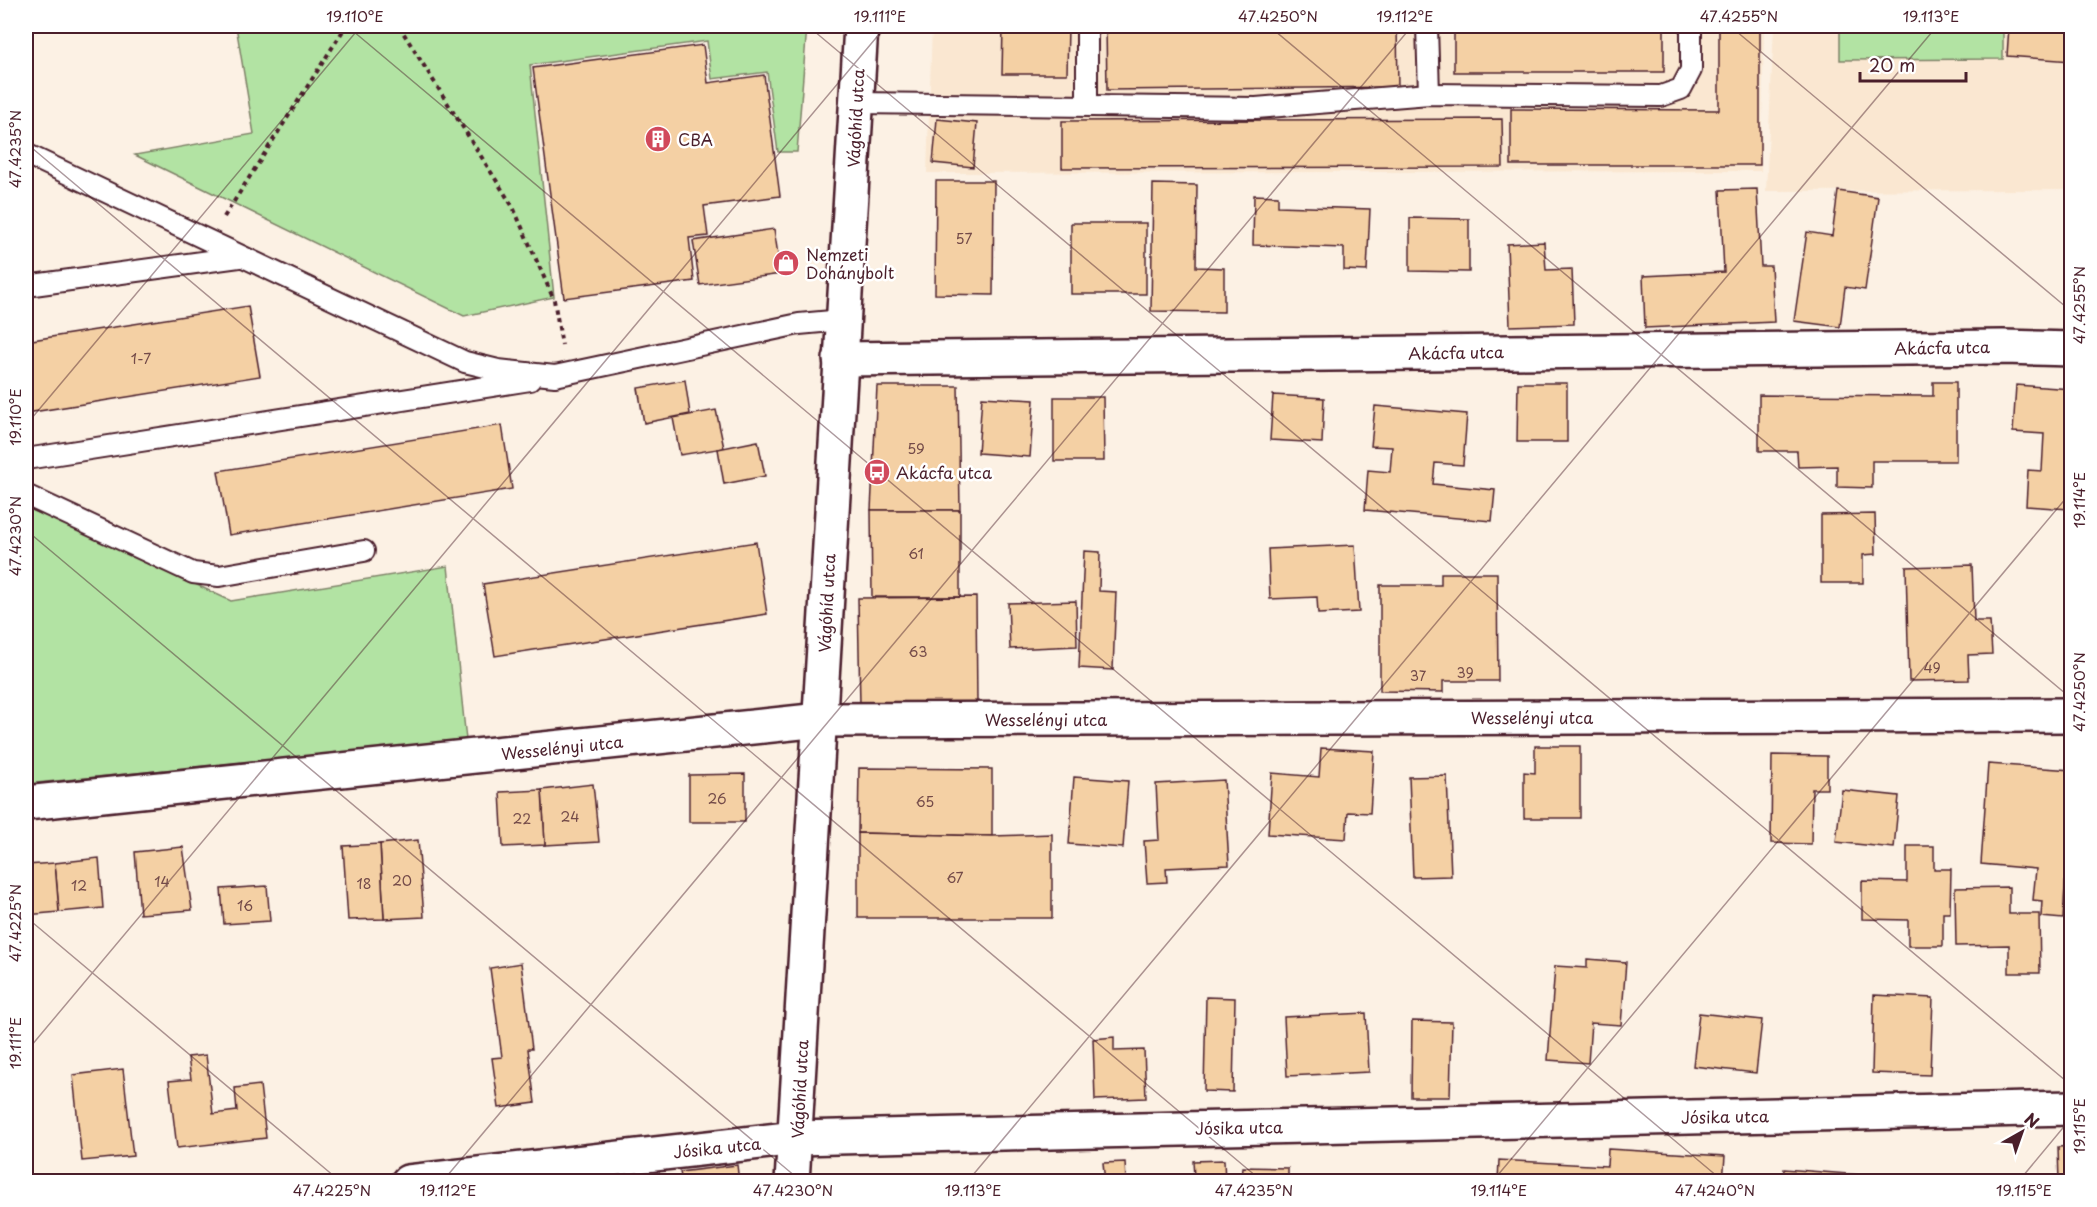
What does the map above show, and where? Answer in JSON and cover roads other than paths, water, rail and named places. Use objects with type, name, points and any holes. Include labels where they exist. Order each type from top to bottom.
[{"type":"street","name":"Vágóhíd utca","points":[[792,1182],[861,26]]},
{"type":"street","name":"Akácfa utca","points":[[840,359],[1979,347],[2072,349]]},
{"type":"street","name":"Wesselényi utca","points":[[26,803],[820,720],[2072,715]]},
{"type":"street","name":"Jósika utca","points":[[408,1182],[796,1138],[2072,1108]]},
{"type":"lane","points":[[1087,26],[1087,105]]},
{"type":"lane","points":[[1426,26],[1429,94]]},
{"type":"lane","points":[[856,104],[1256,108],[1429,94],[1661,96],[1680,89],[1691,70],[1691,26]]},
{"type":"lane","points":[[26,154],[238,257],[465,362],[498,370],[561,374]]},
{"type":"lane","points":[[26,286],[238,257]]},
{"type":"lane","points":[[26,459],[561,374],[799,324],[843,320]]},
{"type":"lane","points":[[26,495],[193,573],[219,576],[364,551]]},
{"type":"place","name":"CBA","points":[[658,139]]},
{"type":"place","name":"Nemzeti Dohánybolt","points":[[786,263]]},
{"type":"place","name":"Akácfa utca","points":[[877,472]]}]
